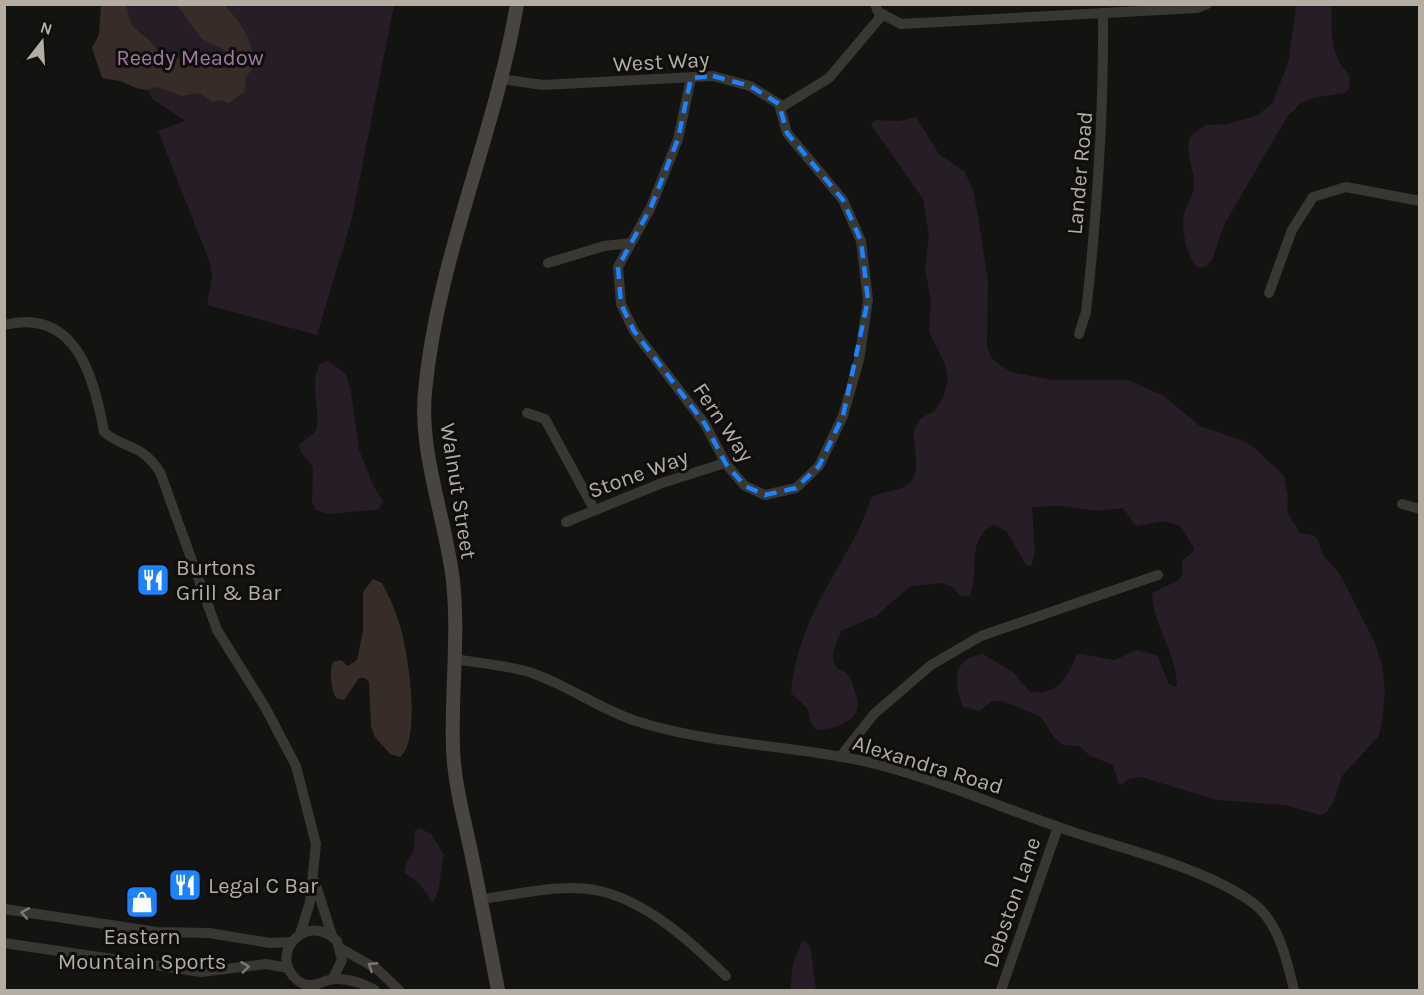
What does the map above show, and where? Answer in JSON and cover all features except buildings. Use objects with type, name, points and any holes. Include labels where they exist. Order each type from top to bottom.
[{"type":"main road","name":"Walnut Street","points":[[498,990],[453,749],[453,580],[429,452],[424,395],[431,344],[447,272],[501,79],[518,4]]},
{"type":"street","points":[[875,4],[878,12],[901,24],[1197,8],[1207,4]]},
{"type":"street","name":"Lander Road","points":[[1079,334],[1086,312],[1099,173],[1104,101],[1103,13]]},
{"type":"street","points":[[780,108],[829,78],[883,14]]},
{"type":"street","name":"West Way","points":[[501,79],[543,85],[713,76],[750,86],[779,104],[780,108]]},
{"type":"street","name":"Fern Way","points":[[691,78],[678,139],[651,207],[618,267],[621,304],[634,332],[705,424],[725,463],[746,486],[765,495],[795,488],[819,466],[843,417],[859,360],[868,300],[861,241],[843,200],[787,134],[780,108]]},
{"type":"street","points":[[1269,293],[1292,230],[1313,197],[1346,188],[1419,201]]},
{"type":"street","points":[[548,263],[604,246],[631,243]]},
{"type":"street","points":[[4,325],[25,321],[40,323],[67,337],[83,360],[97,396],[104,432],[112,439],[143,451],[160,472],[217,630],[265,707],[296,766],[316,844],[314,879],[300,934]]},
{"type":"street","points":[[527,413],[544,419],[594,509]]},
{"type":"street","name":"Stone Way","points":[[566,522],[662,483],[725,463]]},
{"type":"street","points":[[1402,504],[1419,508]]},
{"type":"street","points":[[840,757],[874,714],[931,665],[981,636],[1158,575]]},
{"type":"street","name":"Alexandra Road","points":[[454,659],[527,672],[635,720],[700,736],[868,762],[938,783],[1058,827],[1143,854],[1224,886],[1255,904],[1273,928],[1285,954],[1294,990]]},
{"type":"street","name":"Debston Lane","points":[[1001,990],[1058,827]]},
{"type":"street","points":[[314,879],[332,936],[340,948],[342,960],[328,984]]},
{"type":"street","points":[[481,899],[580,889],[600,891],[621,898],[645,911],[700,951],[726,976]]},
{"type":"street","points":[[4,909],[157,932],[209,933],[270,943],[291,942]]},
{"type":"street","points":[[299,990],[296,979],[288,968],[287,955],[291,942],[300,934],[318,930],[332,936]]},
{"type":"street","points":[[4,943],[201,972],[266,964],[288,968]]},
{"type":"street","points":[[340,948],[377,969],[399,990]]},
{"type":"street","points":[[296,979],[305,984],[358,982],[375,990]]},
{"type":"highlighted area","points":[[713,76],[750,86],[779,104],[787,133],[843,200],[861,241],[868,300],[843,416],[819,466],[796,488],[765,495],[745,486],[726,464],[705,424],[634,331],[621,304],[618,267],[651,207],[678,139],[691,78]]},
{"type":"green space","name":"Reedy Meadow","points":[[112,5],[394,5],[352,218],[317,335],[207,305],[212,278],[210,263],[158,131],[185,121],[152,99]]},
{"type":"green space","points":[[1296,5],[1332,5],[1333,42],[1338,60],[1349,74],[1350,88],[1345,93],[1312,98],[1300,104],[1287,117],[1225,223],[1212,260],[1206,267],[1198,268],[1187,249],[1183,225],[1185,210],[1194,188],[1188,150],[1190,137],[1205,125],[1227,124],[1256,116],[1272,104],[1289,60]]},
{"type":"green space","points":[[916,117],[939,154],[965,172],[974,193],[988,279],[987,347],[992,359],[1011,372],[1053,380],[1128,380],[1164,396],[1200,426],[1244,441],[1256,449],[1284,476],[1288,496],[1287,512],[1300,533],[1317,538],[1323,555],[1340,574],[1374,641],[1382,664],[1385,692],[1382,724],[1378,737],[1342,776],[1334,802],[1326,813],[1320,815],[1285,805],[1217,800],[1141,777],[1129,779],[1122,785],[1118,783],[1113,765],[1090,756],[1079,746],[1063,745],[1053,736],[1041,717],[1001,701],[992,701],[980,711],[963,707],[957,673],[965,661],[983,654],[1014,673],[1030,692],[1039,692],[1047,691],[1060,684],[1069,672],[1076,656],[1080,654],[1115,660],[1136,650],[1157,655],[1169,684],[1175,687],[1176,672],[1156,617],[1152,593],[1179,580],[1182,573],[1182,561],[1193,552],[1194,548],[1180,526],[1164,521],[1136,526],[1123,508],[1097,511],[1063,506],[1032,507],[1035,550],[1032,565],[1027,566],[1006,531],[994,525],[979,538],[970,596],[961,596],[952,587],[942,583],[911,586],[876,616],[841,631],[833,659],[837,667],[849,677],[858,701],[854,715],[842,724],[817,730],[810,722],[808,709],[791,693],[800,647],[824,592],[858,530],[872,497],[903,487],[911,481],[916,463],[914,434],[916,425],[934,412],[943,398],[948,380],[945,365],[929,331],[931,302],[925,268],[929,236],[923,199],[871,125],[875,120],[899,121]]},
{"type":"green space","points":[[329,361],[346,374],[351,392],[359,450],[374,487],[383,501],[379,509],[329,514],[316,510],[312,503],[313,467],[301,452],[299,445],[316,431],[315,379],[321,363]]},
{"type":"green space","points":[[420,828],[432,835],[444,855],[439,886],[433,903],[418,882],[404,873],[406,863],[414,850],[415,830]]},
{"type":"green space","points":[[806,941],[811,950],[816,990],[790,990],[793,963],[802,942]]},
{"type":"shaded area","points":[[101,5],[126,5],[132,26],[162,55],[207,62],[225,52],[202,39],[177,5],[224,5],[241,25],[250,42],[254,60],[253,68],[246,77],[244,92],[229,103],[219,100],[212,102],[199,93],[182,96],[157,87],[146,90],[120,81],[102,78],[92,48],[99,34]]},
{"type":"shaded area","points":[[373,579],[382,583],[392,604],[403,638],[409,674],[412,715],[407,748],[400,757],[390,754],[375,737],[371,727],[369,682],[365,678],[359,678],[344,700],[336,698],[332,685],[333,662],[341,660],[348,666],[357,660],[363,631],[363,592]]},
{"type":"place","name":"Burtons Grill & Bar","points":[[153,580]]},
{"type":"place","name":"Legal C Bar","points":[[185,885]]},
{"type":"place","name":"Eastern Mountain Sports","points":[[142,902]]}]
